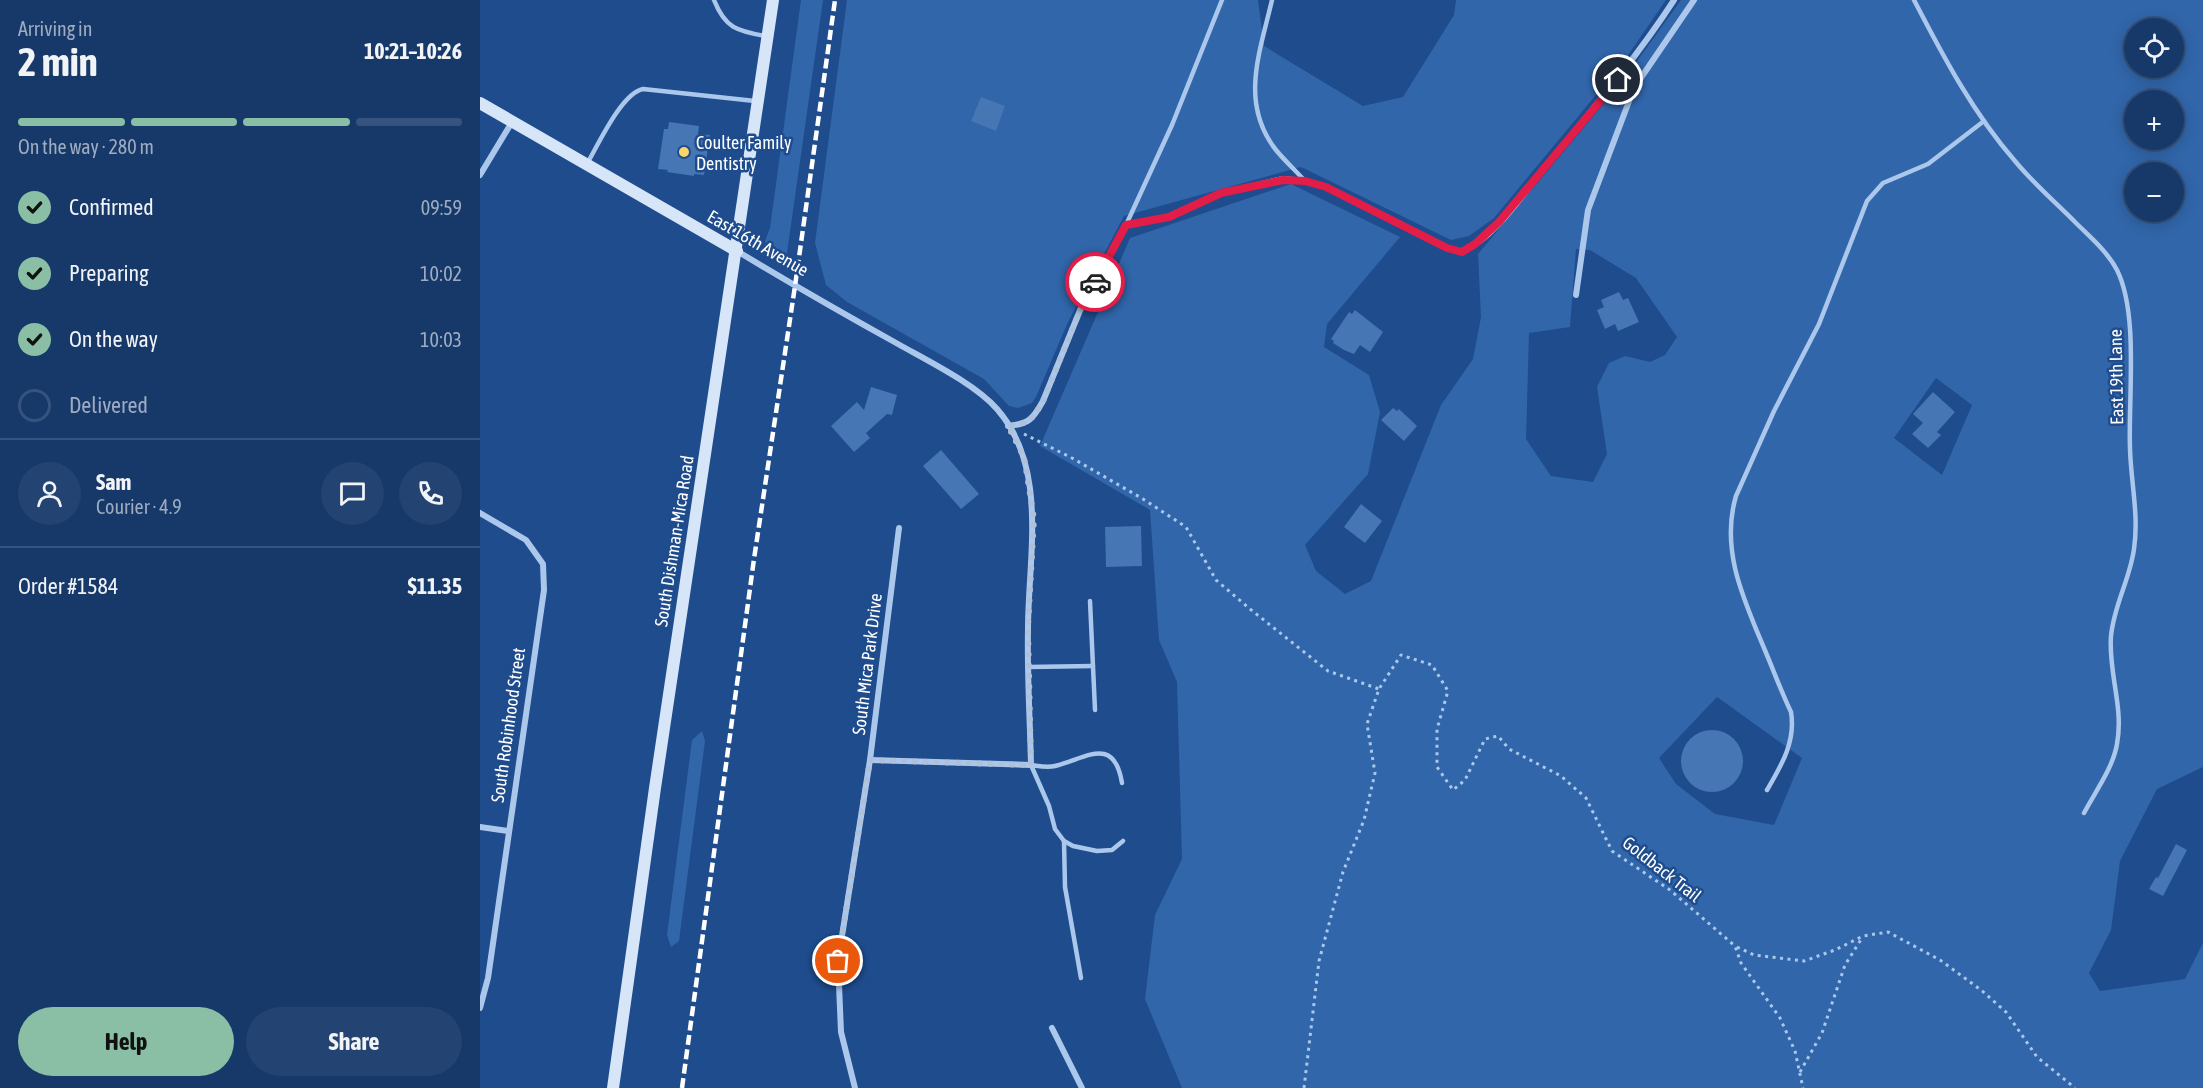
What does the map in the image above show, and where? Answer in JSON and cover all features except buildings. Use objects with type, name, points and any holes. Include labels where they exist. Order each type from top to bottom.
[{"type":"main road","name":"South Dishman-Mica Road","points":[[613,1088],[655,788],[773,0]]},
{"type":"main road","name":"East 16th Avenue","points":[[480,103],[736,251]]},
{"type":"street","points":[[1008,426],[1023,424],[1034,417],[1043,401],[1083,303],[1126,225],[1169,217],[1221,193],[1283,180],[1305,181],[1326,187],[1447,248],[1458,252],[1468,249],[1499,222],[1566,143],[1618,80],[1674,0]]},
{"type":"street","points":[[1576,295],[1588,210],[1634,88],[1694,0]]},
{"type":"street","points":[[480,175],[512,122]]},
{"type":"street","name":"East 16th Avenue","points":[[736,251],[979,393],[997,409],[1008,426],[1024,457],[1034,519],[1028,627],[1031,765]]},
{"type":"street","name":"South Robinhood Street","points":[[480,513],[526,540],[543,564],[544,590],[488,978],[480,1008]]},
{"type":"street","name":"South Mica Park Drive","points":[[855,1088],[841,1032],[838,961],[870,760],[899,528]]},
{"type":"street","points":[[870,760],[1031,765]]},
{"type":"street","points":[[480,827],[508,831]]},
{"type":"street","points":[[1052,1028],[1082,1088]]},
{"type":"lane","points":[[714,0],[728,25],[740,31],[768,37]]},
{"type":"lane","points":[[1126,225],[1172,125],[1222,0]]},
{"type":"lane","points":[[1272,0],[1254,76],[1255,105],[1275,148],[1305,181]]},
{"type":"lane","name":"East 19th Lane","points":[[1914,0],[1934,39],[1984,121],[2016,163],[2108,255],[2122,283],[2126,301],[2130,328],[2130,450],[2136,535],[2134,553],[2117,604],[2111,636],[2110,653],[2118,704],[2117,746],[2084,813]]},
{"type":"lane","points":[[586,165],[626,99],[636,90],[643,88],[758,102]]},
{"type":"lane","points":[[1767,790],[1786,757],[1792,721],[1791,712],[1742,599],[1736,576],[1731,535],[1733,505],[1774,411],[1819,324],[1868,201],[1883,183],[1928,164],[1984,121]]},
{"type":"lane","points":[[1090,601],[1095,710]]},
{"type":"lane","points":[[1028,667],[1093,666]]},
{"type":"lane","points":[[1122,783],[1116,761],[1102,754],[1080,756],[1055,766],[1031,765],[1049,806],[1055,829],[1064,841],[1073,846],[1104,851],[1117,847],[1123,841]]},
{"type":"lane","points":[[1064,841],[1065,887],[1081,978]]},
{"type":"path","points":[[1008,426],[1072,458],[1186,527],[1216,580],[1242,602],[1328,671],[1379,688]]},
{"type":"path","name":"Goldback Trail","points":[[1304,1088],[1319,961],[1343,872],[1364,820],[1375,773],[1367,724],[1379,688],[1401,655],[1432,665],[1448,691],[1437,729],[1437,767],[1453,790],[1465,780],[1485,739],[1498,736],[1509,749],[1561,776],[1586,798],[1612,850],[1670,890],[1735,946],[1741,963],[1780,1018],[1795,1052],[1803,1088]]},
{"type":"path","points":[[1735,946],[1754,955],[1804,961],[1835,950],[1863,936],[1888,932],[1940,960],[1981,990],[2006,1012],[2037,1058],[2074,1088]]},
{"type":"path","points":[[1800,1072],[1822,1033],[1845,965],[1863,936]]},
{"type":"shaded area","points":[[801,0],[823,0],[786,260],[768,250],[765,241],[770,228]]},
{"type":"shaded area","points":[[847,0],[1258,0],[1264,46],[1363,106],[1403,97],[1454,15],[1456,0],[1666,0],[1624,61],[1494,218],[1469,236],[1451,240],[1301,167],[1124,216],[1068,322],[1036,397],[1032,403],[1018,408],[1009,406],[984,379],[847,302],[826,285],[815,243]]},
{"type":"shaded area","points":[[1681,0],[2203,0],[2203,767],[2157,789],[2120,861],[2111,930],[2089,973],[2100,991],[2185,979],[2203,943],[2203,1088],[1182,1088],[1145,999],[1155,915],[1182,859],[1177,682],[1159,640],[1150,510],[1040,446],[1130,238],[1291,184],[1400,237],[1327,324],[1324,347],[1369,375],[1380,412],[1368,474],[1305,545],[1316,571],[1345,594],[1371,581],[1441,405],[1473,359],[1481,317],[1478,254],[1622,82]],"holes":[[[1576,249],[1590,250],[1636,278],[1677,337],[1665,355],[1650,362],[1625,356],[1609,363],[1597,387],[1607,454],[1593,482],[1551,476],[1526,439],[1529,333],[1570,327]],[[1936,378],[1972,405],[1942,475],[1894,438]],[[1717,697],[1802,758],[1774,825],[1715,814],[1676,784],[1659,758]]]},
{"type":"shaded area","points":[[702,731],[705,741],[679,941],[671,947],[667,935],[692,740]]},
{"type":"railway","points":[[682,1088],[754,559],[835,0]]},
{"type":"way so far","points":[[838,961],[870,760],[1031,765],[1028,627],[1034,519],[1024,457],[1008,426],[1023,424],[1034,417],[1043,401],[1083,303],[1095,282]]},
{"type":"place","name":"Coulter Family Dentistry","points":[[684,152]]},
{"type":"route","points":[[1095,282],[1126,225],[1169,217],[1221,193],[1283,180],[1305,181],[1326,187],[1447,248],[1462,252],[1475,244],[1499,222],[1618,80]]}]
